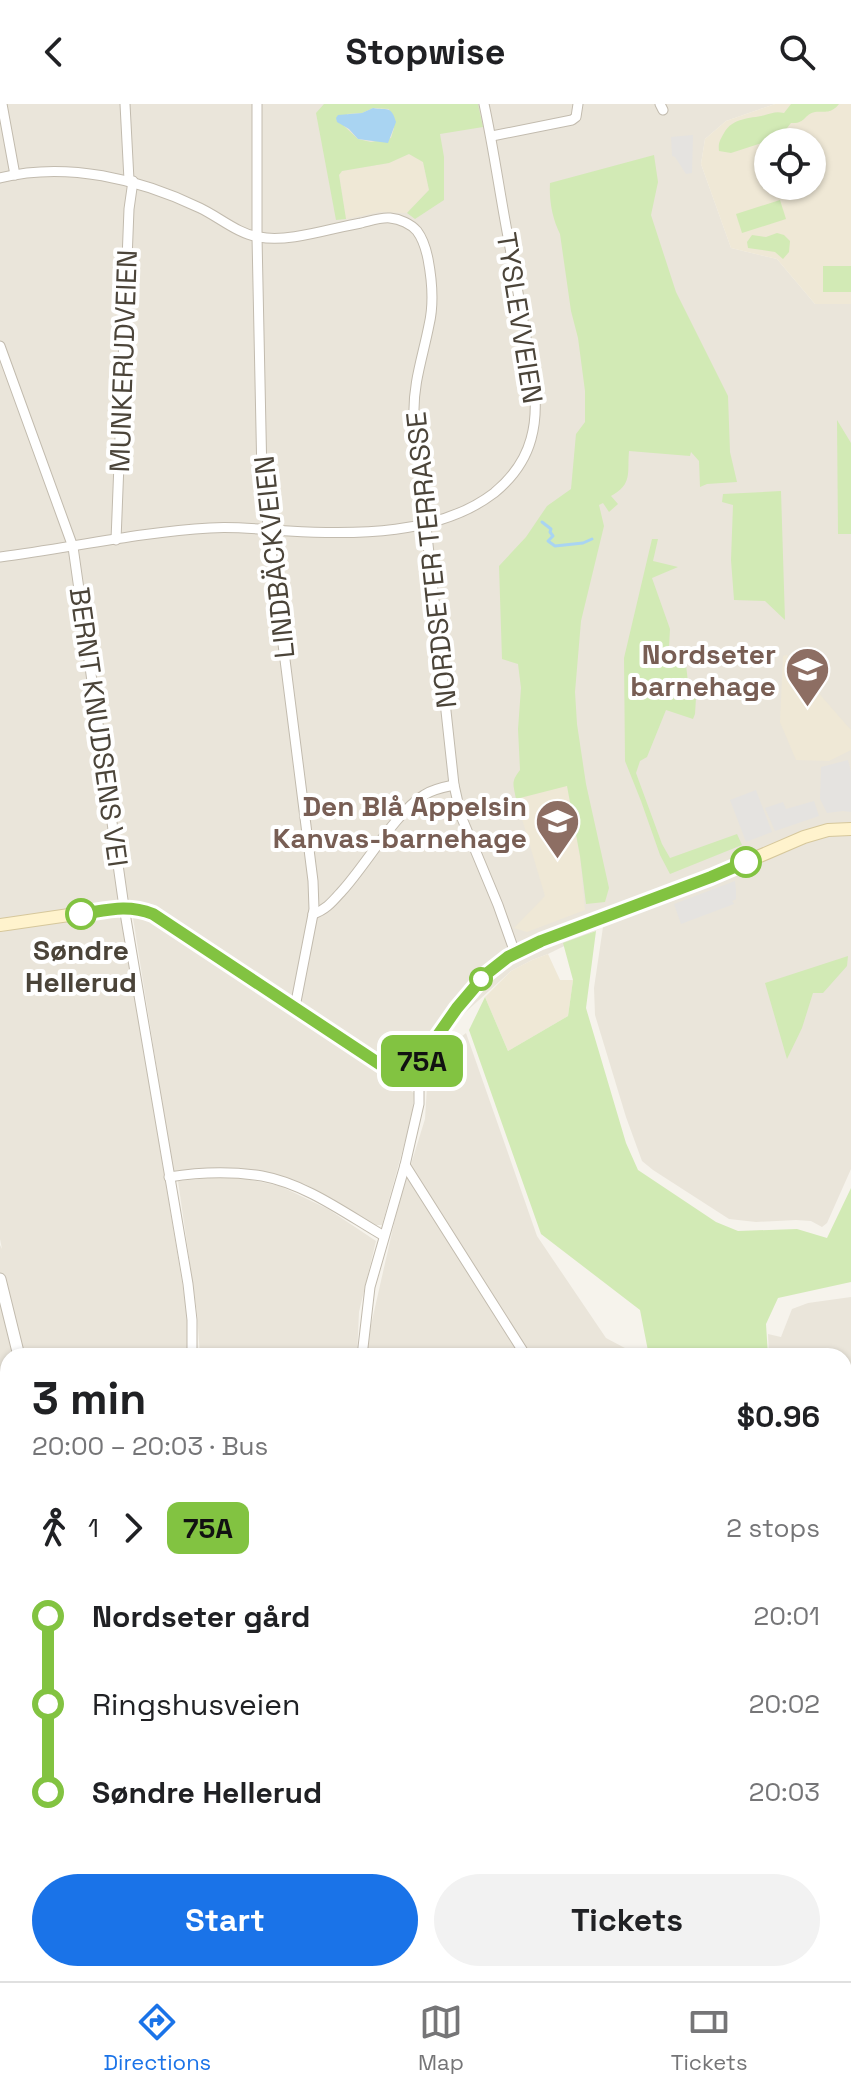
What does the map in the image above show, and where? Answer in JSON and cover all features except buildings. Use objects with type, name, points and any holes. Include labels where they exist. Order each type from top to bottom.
[{"type":"main road","points":[[0,925],[135,908],[160,918],[384,1067],[412,1070],[472,989],[489,971],[515,953],[711,877],[804,837],[828,830],[851,829]]},
{"type":"street","points":[[2,104],[15,175]]},
{"type":"street","name":"MUNKERUDVEIEN","points":[[116,540],[131,181],[125,104]]},
{"type":"street","name":"LINDBÄCKVEIEN","points":[[257,104],[262,478],[313,881],[313,914],[295,1007]]},
{"type":"street","name":"TYSLEVVEIEN","points":[[0,557],[199,529],[238,527],[319,532],[388,530],[427,525],[473,506],[503,485],[523,461],[532,439],[535,387],[484,104]]},
{"type":"street","points":[[492,136],[572,120],[576,117],[578,104]]},
{"type":"street","points":[[0,178],[79,173],[131,181],[176,197],[257,237]]},
{"type":"street","name":"NORDSETER TERRASSE","points":[[257,237],[300,235],[384,218],[407,223],[418,233],[426,249],[432,296],[430,324],[413,405],[454,785],[461,816],[515,953]]},
{"type":"street","name":"BERNT KNUDSENS VEI","points":[[0,346],[73,547],[124,907],[188,1284],[192,1348]]},
{"type":"street","points":[[313,914],[324,910],[353,880],[415,801],[433,790],[454,785]]},
{"type":"street","points":[[363,1348],[368,1298],[419,1104],[419,1085],[412,1070]]},
{"type":"street","points":[[405,1165],[521,1348]]},
{"type":"street","points":[[169,1177],[214,1173],[265,1176],[305,1191],[384,1236]]},
{"type":"street","points":[[0,1279],[17,1348]]},
{"type":"shaded area","points":[[0,104],[775,104],[726,121],[705,139],[701,164],[731,248],[777,259],[815,304],[851,304],[851,1169],[827,1223],[822,1227],[811,1221],[729,1219],[642,1161],[595,1015],[594,988],[603,927],[511,971],[458,1019],[427,1067],[391,1062],[157,923],[414,1093],[412,1116],[382,1225],[374,1225],[305,1184],[269,1174],[213,1168],[173,1171],[135,916],[116,915],[122,920],[188,1318],[189,1348],[0,1348],[0,932],[20,928],[0,931]]},
{"type":"shaded area","points":[[775,104],[851,104],[851,304],[815,304],[777,259],[731,248],[701,164],[705,139],[726,121]]},
{"type":"shaded area","points":[[693,135],[692,173],[686,174],[672,156],[671,137]]},
{"type":"shaded area","points":[[409,154],[423,162],[429,190],[407,213],[380,212],[346,219],[339,174],[389,163]]},
{"type":"shaded area","name":"Nordseter barnehage","points":[[787,655],[851,730],[851,750],[829,761],[796,760],[780,722],[783,656]]},
{"type":"shaded area","points":[[848,760],[851,812],[827,813],[820,799],[821,767]]},
{"type":"shaded area","name":"Den Blå Appelsin Kanvas-barnehage","points":[[567,785],[580,856],[585,910],[527,932],[514,928],[545,896],[516,799]]},
{"type":"shaded area","points":[[756,790],[772,832],[746,842],[730,800]]},
{"type":"shaded area","points":[[814,801],[819,816],[775,831],[765,808],[783,802],[786,809]]},
{"type":"shaded area","points":[[735,881],[734,904],[681,924],[674,904]]},
{"type":"shaded area","points":[[548,954],[560,980],[573,980],[568,1016],[508,1051],[485,997],[511,971]]},
{"type":"shaded area","points":[[466,1033],[537,1236],[606,1338],[625,1348],[366,1348],[398,1206],[425,1119],[428,1071],[443,1051]]},
{"type":"shaded area","points":[[232,1176],[280,1186],[328,1209],[376,1241],[359,1312],[357,1348],[199,1348],[178,1181]]},
{"type":"shaded area","points":[[851,1297],[851,1348],[769,1348],[768,1334],[781,1337],[792,1309],[808,1303]]},
{"type":"green space","points":[[324,104],[478,104],[483,127],[440,134],[444,157],[444,200],[415,219],[407,213],[429,190],[423,162],[409,154],[389,163],[342,171],[339,175],[346,219],[336,220],[316,113]],"holes":[[[373,108],[389,109],[394,128],[391,138],[371,142],[358,139],[344,126],[347,114]]]},
{"type":"green space","points":[[791,104],[839,104],[831,111],[811,113],[787,128],[754,128],[754,146],[731,153],[719,151],[720,140],[732,124],[774,112],[784,113]]},
{"type":"green space","points":[[654,155],[658,182],[651,215],[676,292],[728,396],[730,452],[737,482],[700,487],[699,461],[691,452],[690,456],[629,451],[626,482],[611,496],[618,504],[609,512],[603,503],[599,505],[604,526],[581,621],[575,692],[586,784],[609,888],[605,902],[586,904],[567,786],[516,799],[514,783],[520,770],[518,729],[521,688],[518,664],[502,659],[499,566],[526,537],[547,506],[571,489],[576,434],[585,422],[585,391],[578,338],[560,234],[552,209],[550,183]]},
{"type":"green space","points":[[780,200],[786,219],[742,233],[736,214]]},
{"type":"green space","points":[[777,233],[790,241],[789,252],[783,259],[775,252],[748,248],[747,242],[752,235],[766,237]]},
{"type":"green space","points":[[823,266],[851,266],[851,292],[823,292]]},
{"type":"green space","points":[[837,420],[851,443],[851,534],[838,534]]},
{"type":"green space","points":[[781,491],[785,620],[765,601],[734,600],[731,560],[733,505],[722,502],[723,494]]},
{"type":"green space","points":[[652,539],[658,539],[653,561],[678,567],[652,578],[670,629],[668,665],[686,665],[688,682],[697,681],[695,714],[693,719],[666,710],[647,757],[640,761],[636,773],[670,858],[737,834],[742,845],[670,874],[625,761],[624,658]]},
{"type":"green space","points":[[596,931],[586,1008],[626,1143],[638,1170],[716,1222],[738,1231],[797,1229],[827,1238],[851,1188],[851,1282],[778,1298],[766,1324],[768,1348],[647,1348],[640,1310],[541,1234],[469,1030],[485,997],[508,1051],[568,1016],[573,980],[563,943]]},
{"type":"green space","points":[[848,956],[847,966],[823,993],[813,993],[802,1028],[787,1059],[765,983]]},
{"type":"water","points":[[373,108],[388,109],[394,116],[396,122],[388,143],[358,139],[337,122],[338,115],[362,113]]},
{"type":"waterway","points":[[542,522],[551,529],[553,536],[548,541],[555,546],[592,539]]},
{"type":"bus line","name":"75A","points":[[81,914],[124,907],[153,914],[384,1067],[405,1072],[418,1065],[457,1008],[485,975],[508,957],[541,941],[746,862]]},
{"type":"place","name":"Nordseter barnehage","points":[[807,709]]},
{"type":"place","name":"Den Blå Appelsin Kanvas-barnehage","points":[[558,861]]},
{"type":"place","name":"Søndre Hellerud","points":[[81,914]]}]
